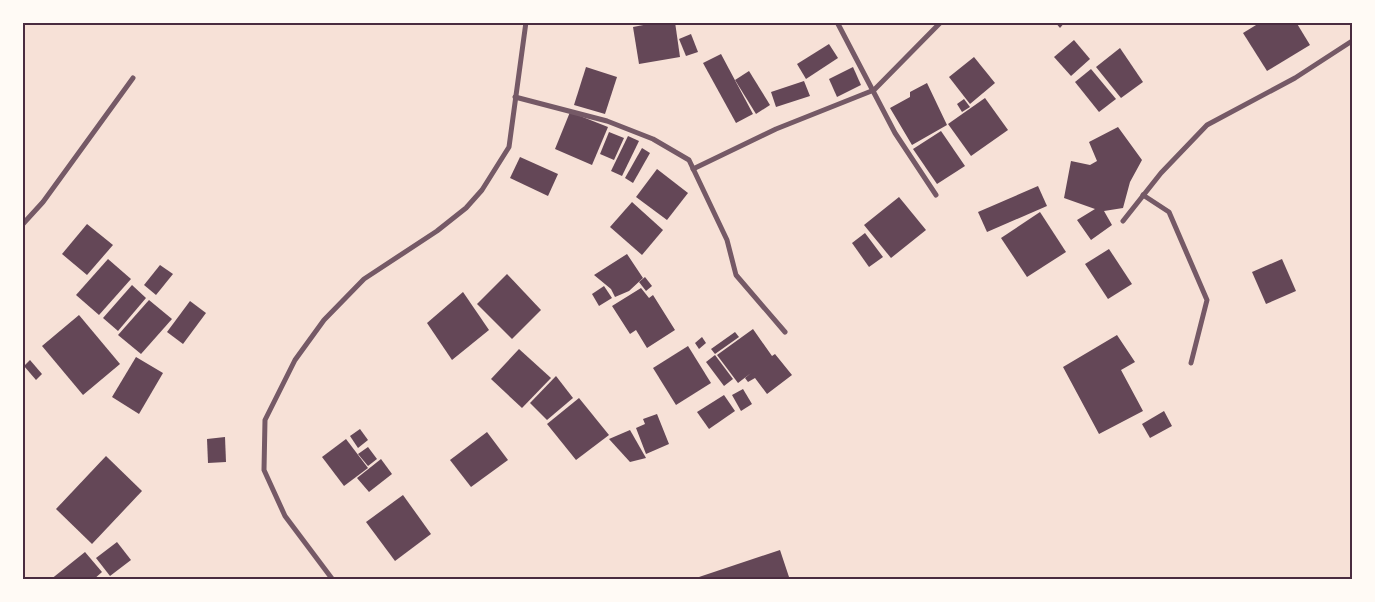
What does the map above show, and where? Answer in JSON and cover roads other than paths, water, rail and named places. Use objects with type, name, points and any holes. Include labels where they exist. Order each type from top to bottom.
[{"type":"street","points":[[332,580],[284,516],[264,470],[265,420],[295,360],[324,320],[364,280],[437,231],[466,208],[482,190],[509,147],[526,22]]},
{"type":"street","points":[[837,22],[874,90],[894,132],[936,196]]},
{"type":"street","points":[[693,169],[776,129],[874,90],[941,22]]},
{"type":"street","points":[[1123,221],[1160,173],[1207,125],[1295,78],[1352,41]]},
{"type":"street","points":[[22,225],[43,202],[133,78]]},
{"type":"street","points":[[515,97],[607,121],[653,139],[689,160],[727,240],[736,276],[785,332]]},
{"type":"street","points":[[1143,195],[1169,212],[1207,300],[1191,363]]}]
